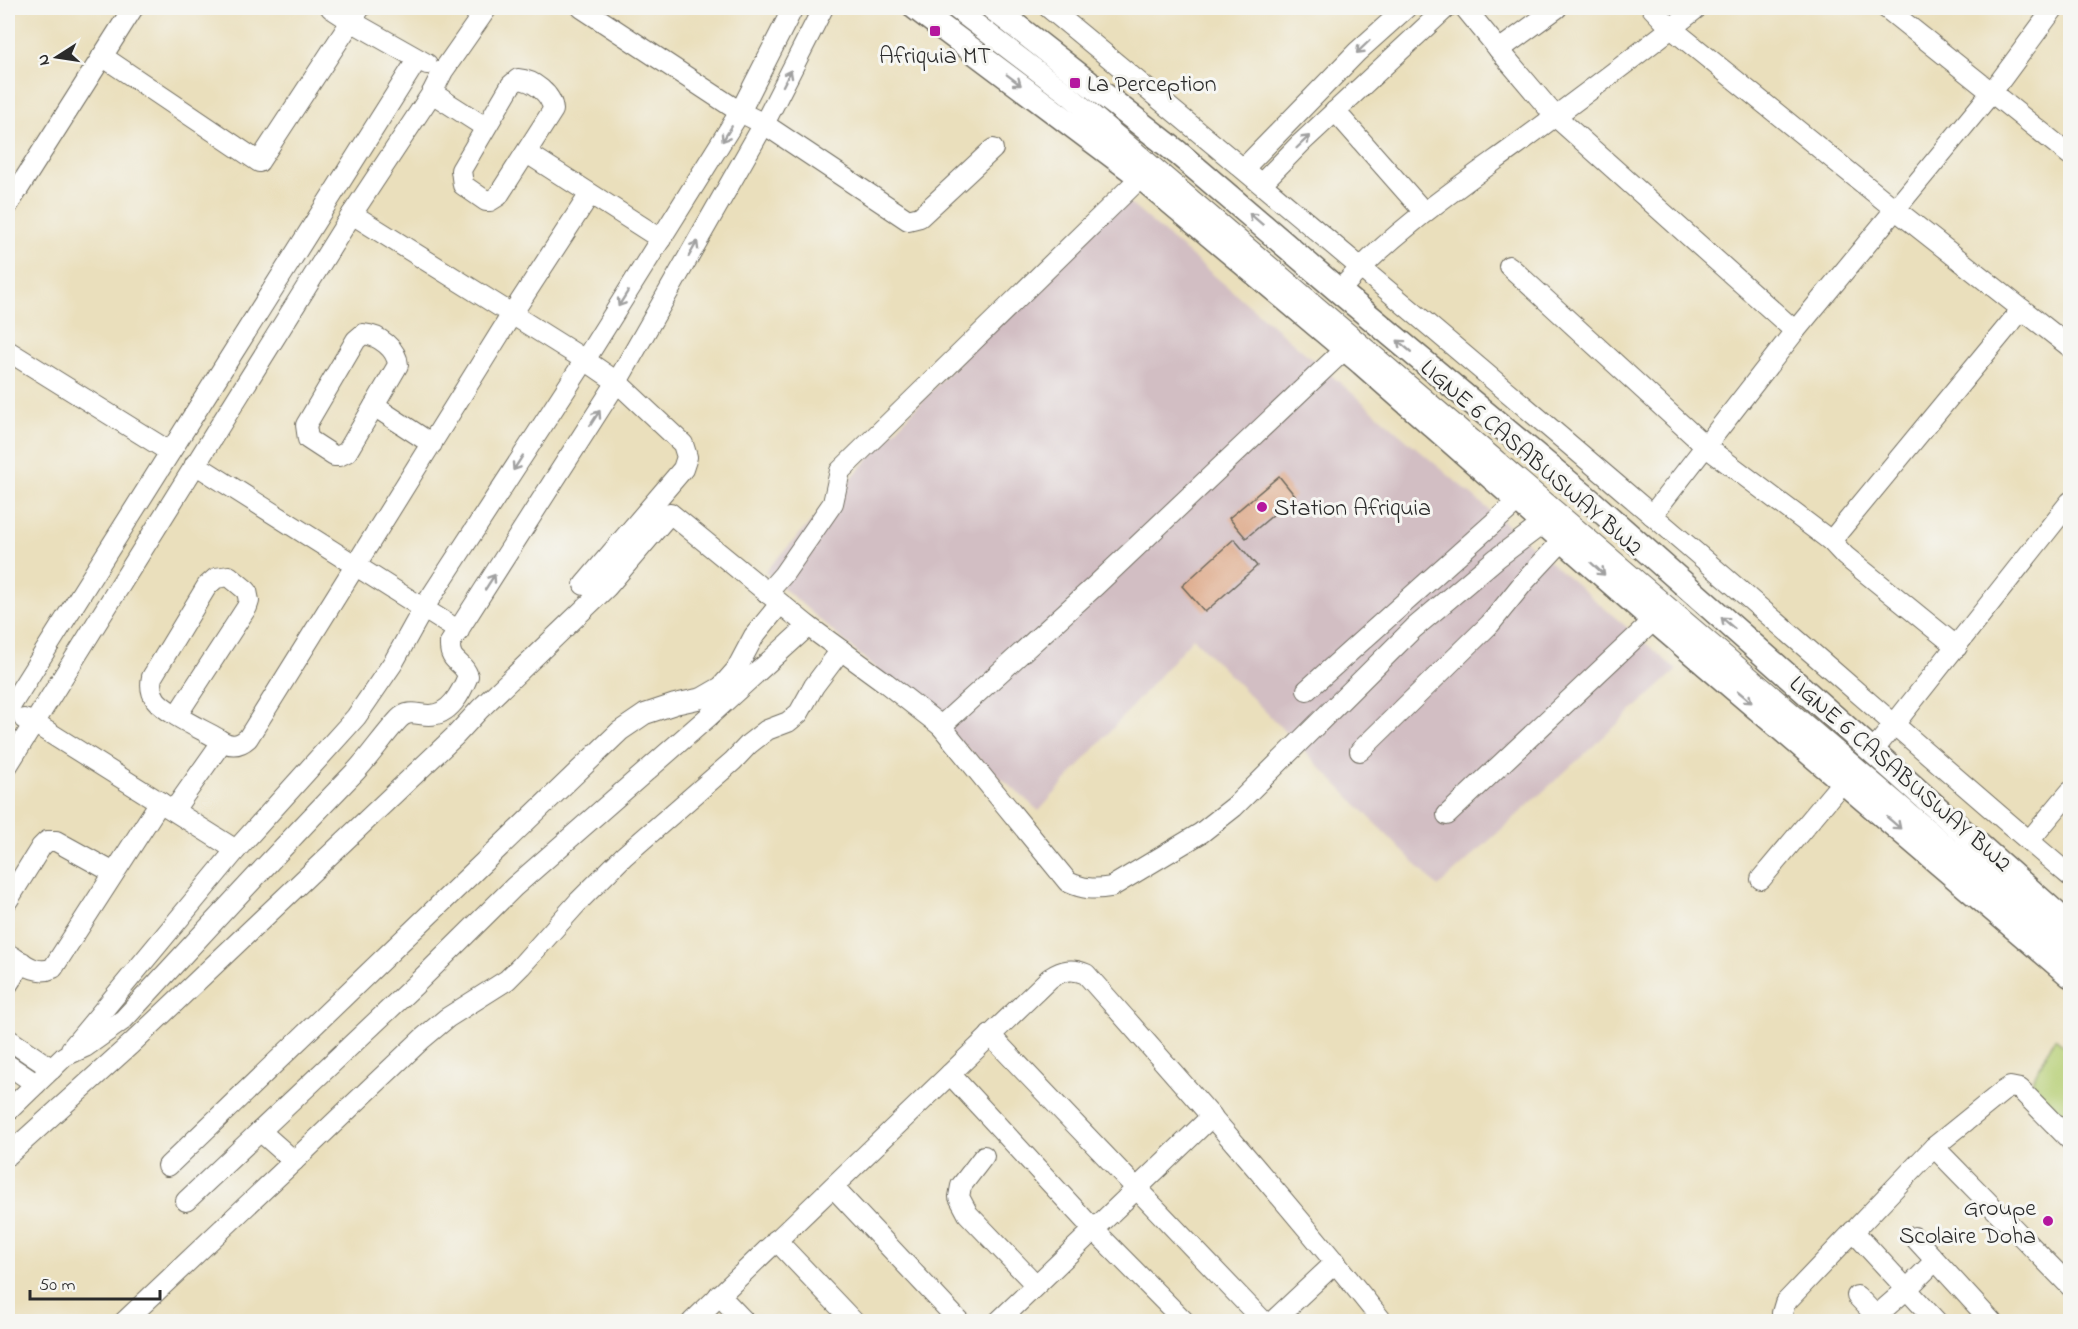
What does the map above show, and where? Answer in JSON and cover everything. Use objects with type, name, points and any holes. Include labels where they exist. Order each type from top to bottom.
[{"type":"main road","points":[[916,8],[976,17],[1178,153],[1588,499],[2070,926]]},
{"type":"main road","points":[[976,17],[1141,177],[1345,349],[1545,522],[1654,620],[2070,975]]},
{"type":"street","points":[[8,205],[133,8]]},
{"type":"street","points":[[331,8],[355,14],[417,60],[444,71]]},
{"type":"street","points":[[8,765],[352,214],[487,8]]},
{"type":"street","points":[[582,8],[740,112],[764,124],[908,220],[920,217],[993,149]]},
{"type":"street","points":[[8,1111],[59,1062],[236,850],[356,717],[393,663],[423,609],[585,360],[740,112],[793,8]]},
{"type":"street","points":[[59,1062],[123,1020],[357,769],[399,719],[411,713],[439,714],[450,707],[468,676],[466,670],[452,658],[450,643],[617,382],[764,124],[824,8]]},
{"type":"street","points":[[1049,8],[1262,183],[1359,268],[1652,515],[2070,876]]},
{"type":"street","points":[[1244,168],[1357,52],[1406,8]]},
{"type":"street","points":[[1262,183],[1300,144],[1446,8]]},
{"type":"street","points":[[1465,8],[1556,116],[1795,331]]},
{"type":"street","points":[[1499,50],[1557,8]]},
{"type":"street","points":[[1652,8],[1671,28],[2070,347]]},
{"type":"street","points":[[1339,291],[1359,268],[1424,212],[1556,116],[1697,8]]},
{"type":"street","points":[[1886,8],[2070,155]]},
{"type":"street","points":[[1652,515],[1795,331],[1992,92],[2054,8]]},
{"type":"street","points":[[102,56],[259,162],[355,14]]},
{"type":"street","name":"LIGNE 6 CASABUSWAY BW2","points":[[976,17],[1071,88],[2070,942]]},
{"type":"street","name":"LIGNE 6 CASABUSWAY BW2","points":[[976,17],[2070,951]]},
{"type":"street","points":[[236,850],[34,723],[8,711],[417,60]]},
{"type":"street","points":[[521,79],[550,98],[553,110],[526,153],[498,196],[490,201],[482,199],[463,184],[460,176],[463,164],[513,81],[521,79]]},
{"type":"street","points":[[432,93],[485,127]]},
{"type":"street","points":[[1335,111],[1424,212]]},
{"type":"street","points":[[526,153],[661,239]]},
{"type":"street","points":[[168,1166],[620,731],[645,714],[702,698],[721,687],[736,670],[783,575],[833,503],[840,471],[1141,177]]},
{"type":"street","points":[[177,714],[247,607],[249,601],[247,591],[229,576],[216,578],[207,586],[152,677],[151,688],[156,699],[177,714],[222,742],[238,745],[248,738],[512,314],[590,194]]},
{"type":"street","points":[[352,214],[617,382],[683,444],[687,457],[683,469],[584,585]]},
{"type":"street","points":[[1509,266],[1705,446],[1831,541],[1845,556],[1957,646]]},
{"type":"street","points":[[1831,541],[2022,309]]},
{"type":"street","points":[[363,334],[371,335],[391,348],[398,358],[396,371],[374,406],[343,455],[331,454],[308,440],[306,431],[308,419],[356,340],[363,334]]},
{"type":"street","points":[[941,726],[1095,586],[1345,349]]},
{"type":"street","points":[[8,351],[170,452]]},
{"type":"street","points":[[374,406],[432,444]]},
{"type":"street","points":[[195,464],[459,631]]},
{"type":"street","points":[[1307,690],[1519,500]]},
{"type":"street","points":[[1873,751],[2070,502]]},
{"type":"street","points":[[8,1155],[132,1044],[455,736],[607,587],[670,513],[773,599],[941,726],[1068,882],[1081,888],[1098,890],[1111,887],[1216,822],[1234,807],[1414,628],[1497,558],[1545,522]]},
{"type":"street","points":[[1360,751],[1490,624],[1524,582],[1564,539]]},
{"type":"street","points":[[1447,815],[1654,620]]},
{"type":"street","points":[[186,1201],[514,887],[808,626]]},
{"type":"street","points":[[124,1322],[422,1039],[447,1018],[507,980],[624,856],[733,760],[748,744],[767,730],[788,722],[800,713],[814,686],[841,650]]},
{"type":"street","points":[[8,984],[15,958],[36,971],[53,968],[114,873],[222,742]]},
{"type":"street","points":[[1761,879],[1844,780]]},
{"type":"street","points":[[2029,841],[2070,792]]},
{"type":"street","points":[[8,900],[47,841],[56,841],[114,873]]},
{"type":"street","points":[[692,1322],[1050,978],[1061,972],[1077,970],[1086,974],[1212,1116],[1336,1262],[1383,1322]]},
{"type":"street","points":[[990,1035],[1264,1322]]},
{"type":"street","points":[[8,1039],[59,1062]]},
{"type":"street","points":[[8,1065],[36,1084]]},
{"type":"street","points":[[950,1074],[1093,1229],[1185,1322]]},
{"type":"street","points":[[1782,1322],[1785,1303],[1934,1147],[1992,1098],[2010,1087],[2020,1089],[2070,1140]]},
{"type":"street","points":[[998,1322],[1212,1116]]},
{"type":"street","points":[[260,1131],[294,1161]]},
{"type":"street","points":[[1934,1147],[2070,1286]]},
{"type":"street","points":[[984,1156],[961,1186],[959,1197],[968,1214],[1036,1285]]},
{"type":"street","points":[[833,1186],[960,1322]]},
{"type":"street","points":[[1853,1231],[1937,1322]]},
{"type":"street","points":[[1914,1238],[1984,1319]]},
{"type":"street","points":[[776,1240],[854,1322]]},
{"type":"street","points":[[1857,1296],[1879,1319],[1935,1261]]},
{"type":"street","points":[[1272,1322],[1336,1262]]},
{"type":"street","points":[[719,1295],[745,1322]]},
{"type":"shaded area","points":[[1115,191],[1677,670],[1438,887],[1193,638],[1039,811],[765,572]]},
{"type":"green space","points":[[2055,1038],[2070,1050],[2070,1131],[2028,1089]]},
{"type":"building","name":"Station Afriquia","points":[[1279,476],[1295,496],[1246,538],[1229,518]]},
{"type":"building","points":[[1234,539],[1257,566],[1205,612],[1182,586]]},
{"type":"place","name":"Afriquia MT","points":[[935,31]]},
{"type":"place","name":"La Perception","points":[[1075,83]]},
{"type":"place","name":"Station Afriquia","points":[[1262,507]]},
{"type":"place","name":"Groupe Scolaire Doha","points":[[2048,1221]]}]
